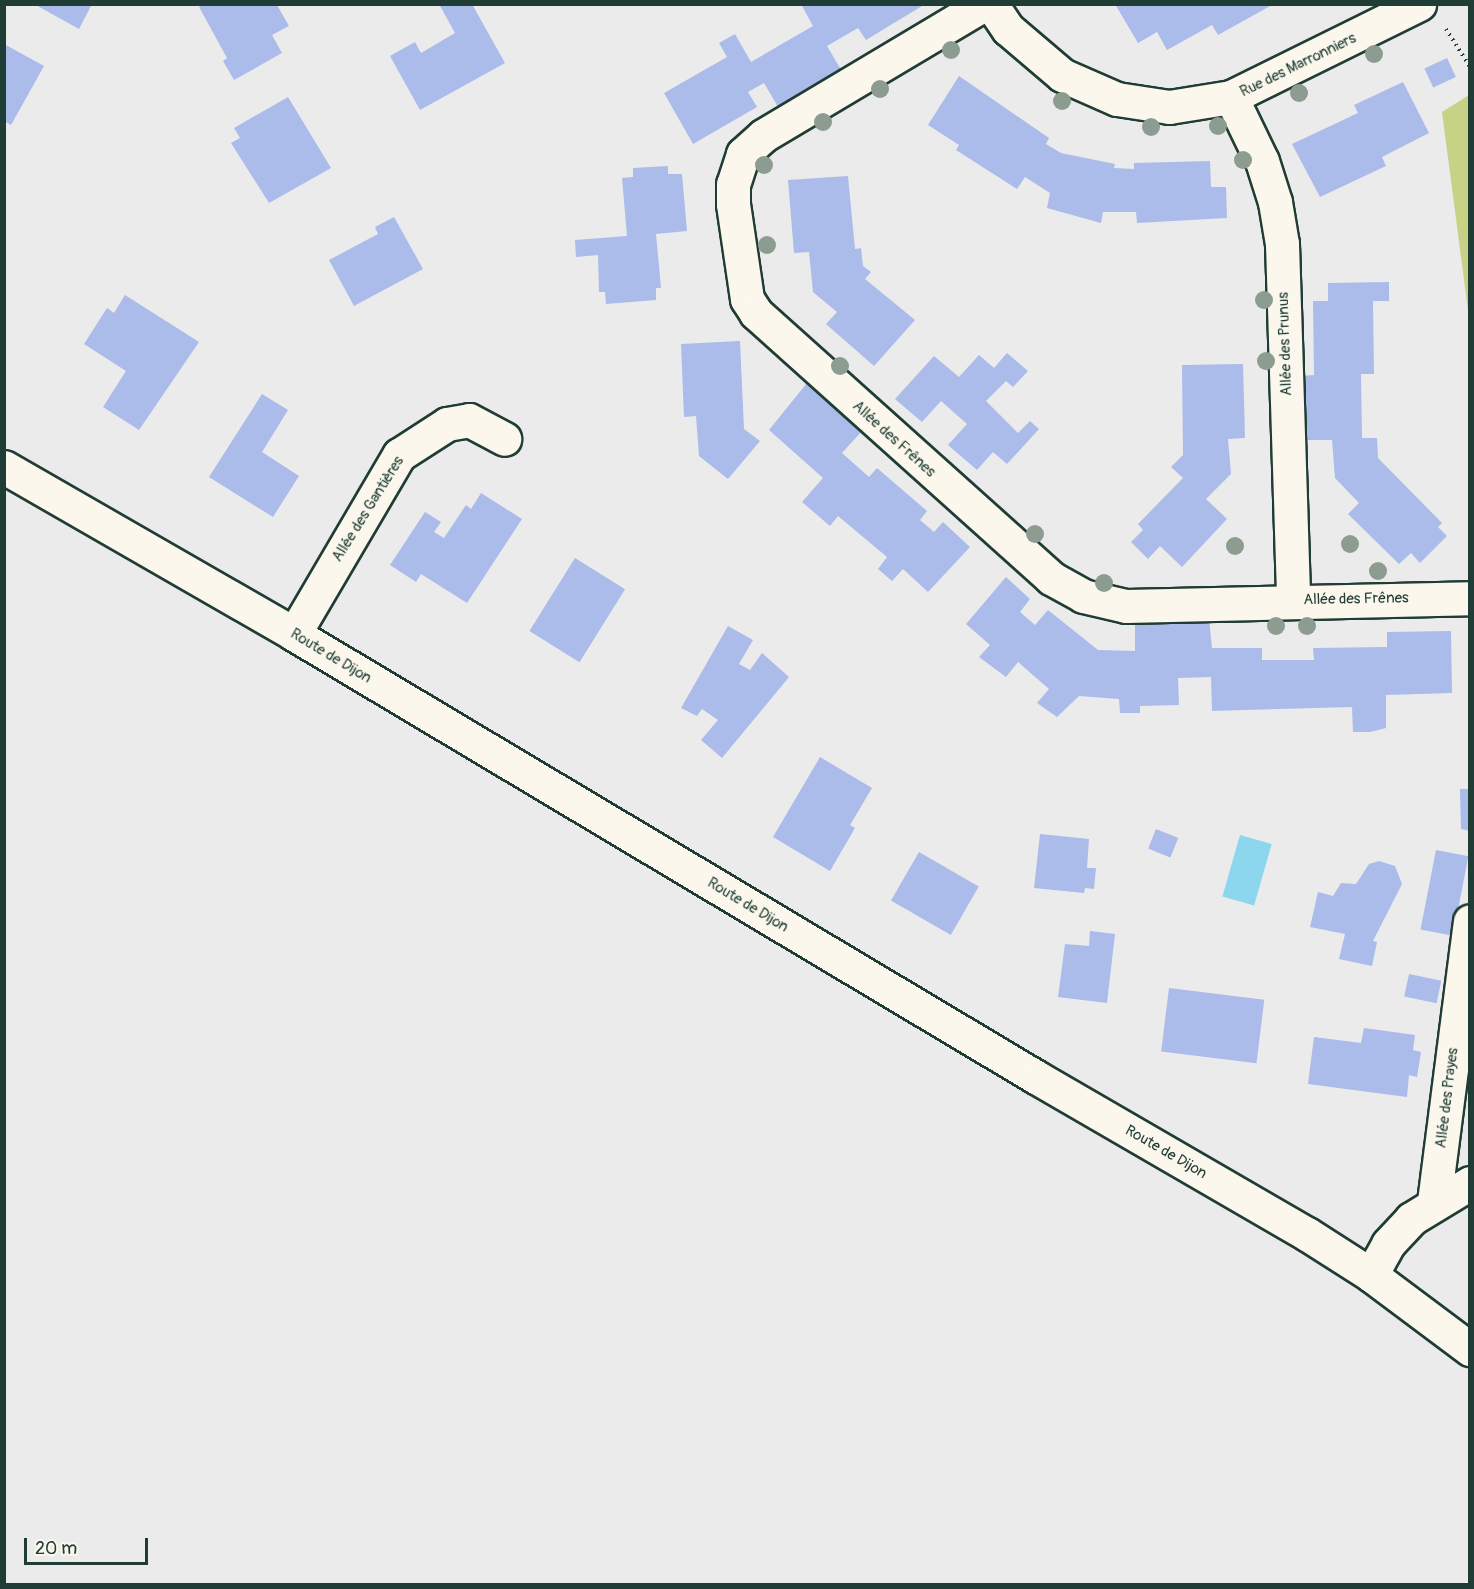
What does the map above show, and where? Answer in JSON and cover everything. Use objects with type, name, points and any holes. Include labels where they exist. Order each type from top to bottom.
[{"type":"street","name":"Allée des Frênes","points":[[984,4],[763,136],[743,154],[733,184],[732,204],[747,299],[767,327],[1066,588],[1103,603],[1126,606],[1293,600],[1470,598]]},
{"type":"street","name":"Rue des Marronniers","points":[[990,4],[1031,51],[1091,90],[1117,99],[1169,107],[1231,97],[1430,12]]},
{"type":"street","name":"Allée des Prunus","points":[[1231,97],[1262,161],[1275,202],[1282,244],[1293,600]]},
{"type":"street","name":"Allée des Gantières","points":[[294,633],[399,455],[447,424],[469,420],[504,439]]},
{"type":"street","name":"Route de Dijon","points":[[4,467],[294,633],[1371,1275],[1470,1349]]},
{"type":"street","name":"Allée des Prayes","points":[[1434,1203],[1470,921]]},
{"type":"street","points":[[1371,1275],[1388,1244],[1434,1203],[1470,1183]]},
{"type":"path","points":[[1430,12],[1470,67]]},
{"type":"green space","points":[[1469,95],[1469,318],[1442,112]]},
{"type":"water","points":[[1240,835],[1272,844],[1254,906],[1222,897]]},
{"type":"building","points":[[34,4],[92,4],[79,29]]},
{"type":"building","points":[[439,4],[472,4],[505,63],[420,110],[390,56],[415,42],[421,53],[455,33]]},
{"type":"building","points":[[801,4],[922,6],[866,40],[858,28],[827,46],[843,73],[781,112],[764,83],[748,92],[757,107],[693,144],[664,93],[727,57],[719,43],[735,34],[751,62],[813,26]]},
{"type":"building","points":[[1115,4],[1274,4],[1218,35],[1212,25],[1167,50],[1157,32],[1138,43]]},
{"type":"building","points":[[204,5],[277,5],[289,26],[272,35],[282,53],[234,80],[223,61],[227,58],[199,7]]},
{"type":"building","points":[[4,44],[44,66],[11,125],[4,121]]},
{"type":"building","points":[[1447,58],[1456,77],[1433,88],[1424,69]]},
{"type":"building","points":[[959,76],[1049,138],[1046,144],[1061,153],[1115,164],[1114,168],[1134,169],[1134,163],[1210,161],[1211,187],[1226,187],[1227,218],[1137,223],[1136,212],[1103,212],[1101,223],[1047,208],[1050,193],[1025,177],[1017,189],[956,150],[959,145],[928,125]]},
{"type":"building","points":[[1403,82],[1429,133],[1382,157],[1386,166],[1320,197],[1292,144],[1358,113],[1354,105]]},
{"type":"building","points":[[288,97],[331,168],[269,203],[231,143],[240,138],[234,128]]},
{"type":"building","points":[[668,166],[668,174],[682,174],[687,231],[656,234],[661,288],[656,288],[656,300],[606,304],[605,292],[599,292],[598,255],[576,257],[575,240],[627,236],[622,178],[633,177],[633,168]]},
{"type":"building","points":[[848,176],[855,249],[861,248],[863,266],[871,272],[865,279],[915,320],[874,366],[826,324],[837,312],[813,292],[809,252],[794,253],[788,180]]},
{"type":"building","points":[[394,217],[423,269],[354,306],[329,260],[378,234],[375,227]]},
{"type":"building","points":[[1389,282],[1389,301],[1373,301],[1374,374],[1361,374],[1362,438],[1377,438],[1378,458],[1442,523],[1438,527],[1447,536],[1420,563],[1411,553],[1399,564],[1348,514],[1359,503],[1335,478],[1332,440],[1301,440],[1300,376],[1314,375],[1313,301],[1328,301],[1328,283]]},
{"type":"building","points":[[125,295],[199,342],[139,430],[103,407],[126,371],[84,344],[107,308],[114,313]]},
{"type":"building","points":[[740,341],[744,429],[760,441],[728,479],[699,456],[696,416],[684,417],[681,344]]},
{"type":"building","points":[[1007,353],[1028,371],[1013,387],[1006,381],[986,401],[1018,433],[1030,421],[1039,429],[1007,464],[993,452],[977,470],[948,445],[967,424],[941,401],[922,422],[895,399],[934,356],[959,377],[979,355],[994,368]]},
{"type":"building","points":[[1243,364],[1245,438],[1228,439],[1231,474],[1206,499],[1227,519],[1182,567],[1160,546],[1148,559],[1131,542],[1143,530],[1138,524],[1183,478],[1171,467],[1183,455],[1182,365]]},
{"type":"building","points":[[807,383],[862,431],[842,453],[869,477],[877,468],[927,511],[920,520],[934,532],[943,522],[970,547],[928,592],[903,569],[892,581],[878,569],[887,557],[838,516],[830,526],[802,502],[823,478],[769,430]]},
{"type":"building","points":[[262,394],[288,410],[262,452],[299,476],[273,517],[209,477]]},
{"type":"building","points":[[481,493],[522,519],[467,603],[421,574],[416,582],[390,565],[425,512],[441,522],[434,532],[444,538],[466,505],[471,509]]},
{"type":"building","points":[[575,558],[625,589],[579,662],[529,631]]},
{"type":"building","points":[[1006,577],[1030,599],[1020,612],[1035,625],[1048,610],[1098,650],[1135,651],[1135,620],[1209,619],[1212,648],[1262,648],[1262,660],[1314,660],[1313,648],[1387,647],[1387,632],[1451,631],[1452,693],[1386,695],[1386,728],[1370,732],[1353,732],[1352,707],[1212,711],[1211,677],[1178,678],[1179,705],[1140,706],[1140,713],[1120,713],[1119,699],[1079,696],[1057,717],[1037,703],[1049,689],[1018,662],[1006,677],[979,657],[990,645],[966,624]]},
{"type":"building","points":[[728,626],[753,640],[739,664],[750,670],[762,653],[789,677],[722,758],[701,740],[718,720],[702,709],[697,716],[681,708]]},
{"type":"building","points":[[820,757],[872,788],[850,825],[855,828],[830,871],[773,837]]},
{"type":"building","points":[[1460,789],[1470,789],[1470,831],[1461,829]]},
{"type":"building","points":[[1156,829],[1178,838],[1170,857],[1148,848]]},
{"type":"building","points":[[1040,834],[1089,839],[1087,868],[1096,868],[1094,889],[1085,888],[1084,893],[1034,888]]},
{"type":"building","points":[[1436,850],[1468,856],[1453,936],[1421,930]]},
{"type":"building","points":[[919,852],[979,886],[951,935],[891,900]]},
{"type":"building","points":[[1379,861],[1395,866],[1402,884],[1373,941],[1377,942],[1372,966],[1339,959],[1345,934],[1310,927],[1318,892],[1333,896],[1341,883],[1356,884],[1369,864]]},
{"type":"building","points":[[1090,931],[1115,934],[1107,1003],[1058,997],[1065,944],[1089,946]]},
{"type":"building","points":[[1409,974],[1441,981],[1436,1003],[1404,996]]},
{"type":"building","points":[[1169,988],[1264,1000],[1256,1063],[1161,1052]]},
{"type":"building","points":[[1364,1028],[1415,1035],[1413,1050],[1421,1052],[1417,1077],[1409,1075],[1407,1097],[1308,1084],[1314,1037],[1361,1043]]}]
